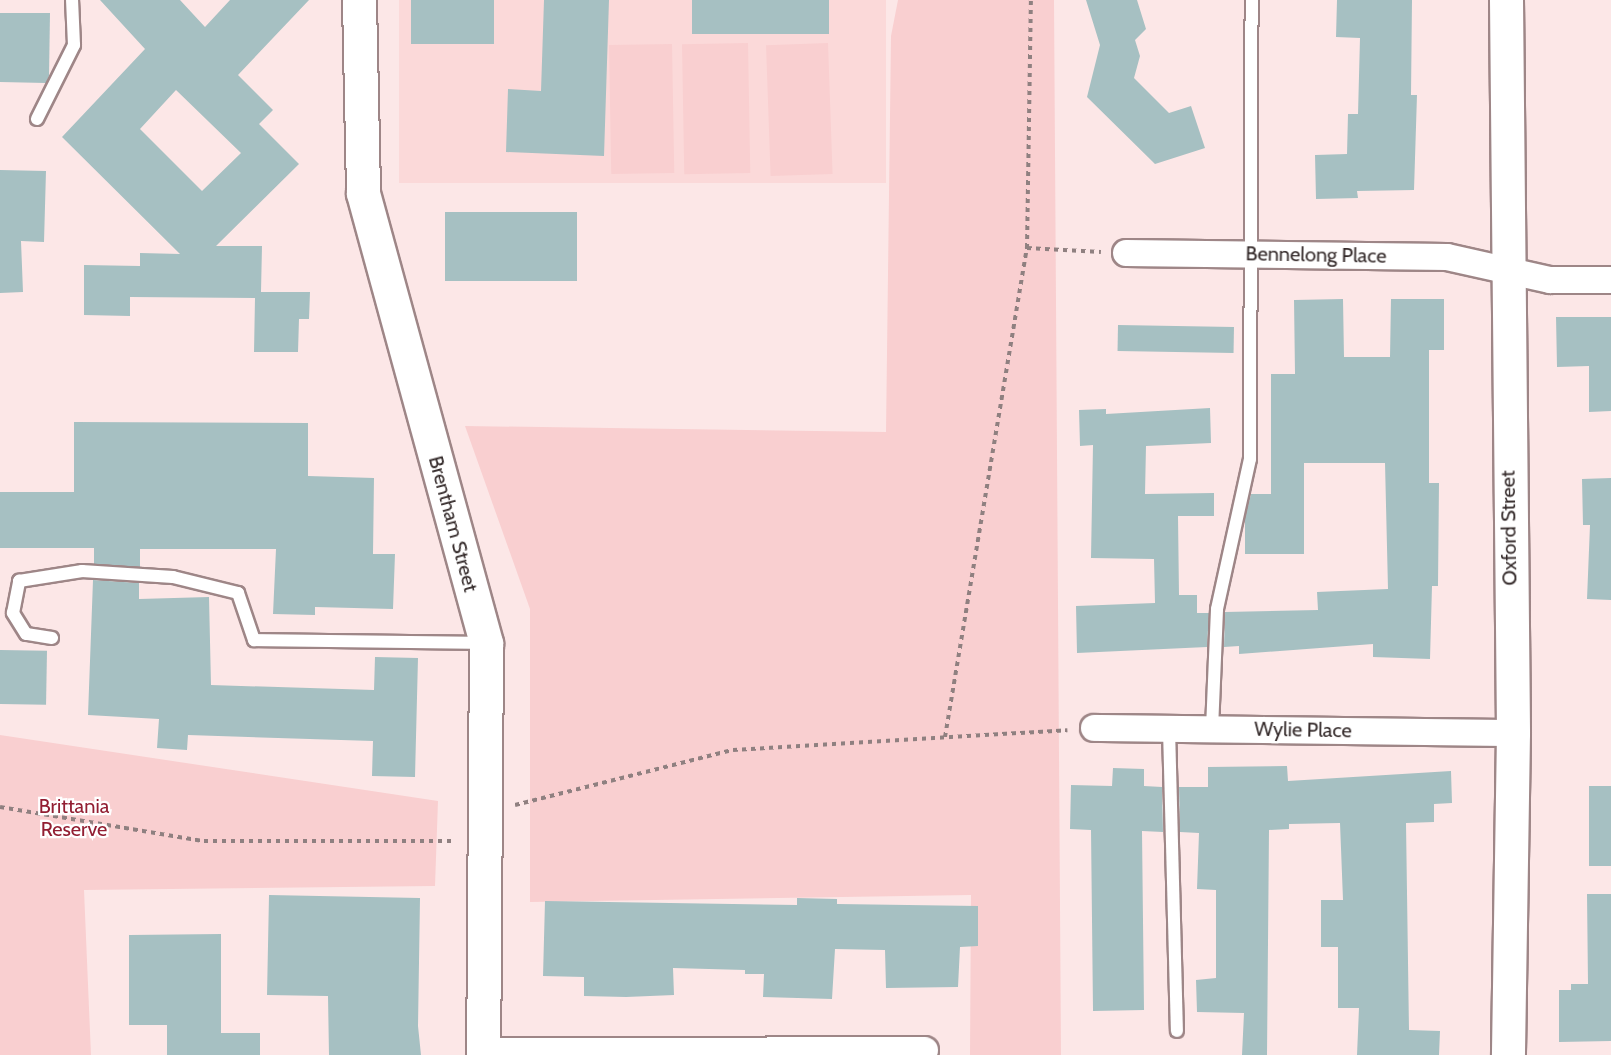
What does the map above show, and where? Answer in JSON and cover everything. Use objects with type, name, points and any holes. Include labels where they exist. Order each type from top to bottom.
[{"type":"main road","name":"Brentham Street","points":[[359,0],[363,194],[486,643],[483,1053]]},
{"type":"main road","name":"Oxford Street","points":[[1506,0],[1505,269],[1513,733],[1508,1055]]},
{"type":"street","name":"Bennelong Place","points":[[1126,253],[1447,257],[1550,280],[1611,280]]},
{"type":"street","name":"Wylie Place","points":[[1094,728],[1513,733]]},
{"type":"street","points":[[483,1053],[925,1050]]},
{"type":"lane","points":[[37,119],[74,45],[72,0]]},
{"type":"lane","points":[[1212,729],[1217,609],[1250,459],[1252,0]]},
{"type":"lane","points":[[52,638],[26,634],[13,612],[19,581],[82,571],[173,577],[238,593],[254,640],[486,643]]},
{"type":"lane","points":[[1169,729],[1177,1030]]},
{"type":"path","points":[[945,738],[1027,248],[1031,0]]},
{"type":"path","points":[[1027,248],[1126,253]]},
{"type":"path","points":[[0,807],[204,841],[485,826],[733,750],[1094,728]]},
{"type":"shaded area","points":[[399,0],[886,0],[886,183],[399,183]]},
{"type":"green space","points":[[898,0],[1054,0],[1061,1055],[970,1055],[971,895],[530,902],[530,609],[465,426],[886,432],[891,36]]},
{"type":"green space","points":[[748,43],[750,173],[684,174],[682,44]]},
{"type":"green space","points":[[828,43],[833,174],[771,176],[766,45]]},
{"type":"green space","points":[[672,44],[674,173],[611,174],[609,45]]},
{"type":"green space","name":"Brittania Reserve","points":[[0,735],[438,801],[435,886],[84,890],[91,1055],[0,1055]]},
{"type":"building","points":[[100,0],[180,0],[205,27],[230,0],[309,0],[238,75],[273,110],[259,124],[299,164],[216,246],[262,246],[261,292],[310,292],[309,319],[299,319],[298,352],[254,352],[255,298],[130,297],[130,316],[84,315],[84,265],[140,266],[140,253],[180,254],[62,137],[145,49]],"holes":[[[176,90],[241,153],[202,191],[140,129]]]},
{"type":"building","points":[[411,0],[494,0],[494,44],[411,44]]},
{"type":"building","points":[[544,0],[609,0],[604,156],[506,152],[508,89],[541,91]]},
{"type":"building","points":[[692,0],[829,0],[829,34],[692,34]]},
{"type":"building","points":[[1086,0],[1137,0],[1146,29],[1135,40],[1140,56],[1134,78],[1169,113],[1191,106],[1205,148],[1155,164],[1087,97],[1100,45]]},
{"type":"building","points":[[1337,0],[1412,0],[1411,95],[1417,95],[1414,190],[1357,191],[1358,198],[1316,199],[1315,155],[1347,154],[1348,114],[1358,114],[1360,38],[1336,37]]},
{"type":"building","points":[[0,13],[50,13],[49,76],[46,83],[0,82]]},
{"type":"building","points":[[0,170],[46,171],[44,242],[21,241],[23,292],[0,293]]},
{"type":"building","points":[[445,212],[577,212],[577,281],[445,281]]},
{"type":"building","points":[[1343,299],[1344,357],[1390,357],[1391,299],[1444,299],[1444,350],[1429,350],[1429,483],[1439,483],[1438,586],[1432,586],[1430,659],[1373,657],[1373,644],[1239,654],[1239,646],[1224,647],[1225,612],[1318,610],[1317,592],[1388,589],[1385,463],[1304,463],[1304,554],[1245,554],[1245,518],[1251,494],[1271,494],[1271,374],[1295,374],[1294,300]]},
{"type":"building","points":[[1556,317],[1611,317],[1611,411],[1589,412],[1589,366],[1557,367]]},
{"type":"building","points":[[1118,325],[1234,327],[1234,353],[1118,351]]},
{"type":"building","points":[[1210,408],[1211,443],[1146,446],[1145,494],[1214,493],[1214,516],[1178,516],[1179,595],[1197,595],[1197,613],[1209,613],[1207,647],[1077,653],[1076,606],[1155,603],[1154,559],[1091,558],[1093,445],[1080,446],[1079,410],[1106,409],[1106,414]]},
{"type":"building","points":[[74,422],[308,423],[308,476],[374,478],[373,554],[395,554],[393,609],[315,607],[315,615],[273,614],[276,549],[140,549],[140,567],[94,564],[94,548],[0,548],[0,492],[74,492]]},
{"type":"building","points":[[1611,478],[1611,600],[1587,599],[1590,525],[1583,525],[1582,479]]},
{"type":"building","points":[[93,580],[139,583],[139,599],[209,597],[211,685],[374,690],[375,657],[418,658],[415,777],[372,776],[373,741],[188,735],[187,750],[157,748],[159,719],[88,715]]},
{"type":"building","points":[[0,650],[47,651],[46,705],[0,704]]},
{"type":"building","points":[[1287,766],[1288,781],[1451,771],[1452,803],[1434,804],[1434,822],[1406,823],[1409,1030],[1440,1031],[1439,1055],[1357,1055],[1359,1008],[1338,1008],[1338,947],[1321,947],[1321,900],[1343,900],[1340,823],[1289,824],[1289,829],[1269,830],[1267,1055],[1242,1055],[1244,1013],[1197,1012],[1196,980],[1216,978],[1216,890],[1197,889],[1199,833],[1180,832],[1179,787],[1208,787],[1208,767]]},
{"type":"building","points":[[1113,768],[1144,769],[1144,786],[1162,787],[1163,832],[1142,831],[1144,1010],[1093,1011],[1091,830],[1070,829],[1071,785],[1112,786]]},
{"type":"building","points":[[1589,786],[1611,786],[1611,866],[1589,866]]},
{"type":"building","points":[[1587,894],[1611,894],[1611,1041],[1559,1042],[1559,990],[1571,990],[1571,984],[1588,984]]},
{"type":"building","points":[[269,895],[420,898],[418,1026],[421,1055],[329,1055],[328,996],[267,995]]},
{"type":"building","points":[[797,898],[837,899],[837,904],[978,906],[978,946],[960,947],[958,987],[886,988],[885,950],[835,949],[832,999],[763,997],[764,974],[745,974],[745,970],[673,968],[674,995],[626,997],[584,996],[584,977],[543,976],[545,901],[797,905]]},
{"type":"building","points":[[221,934],[221,1033],[260,1033],[260,1055],[167,1055],[167,1025],[129,1025],[129,935]]}]
